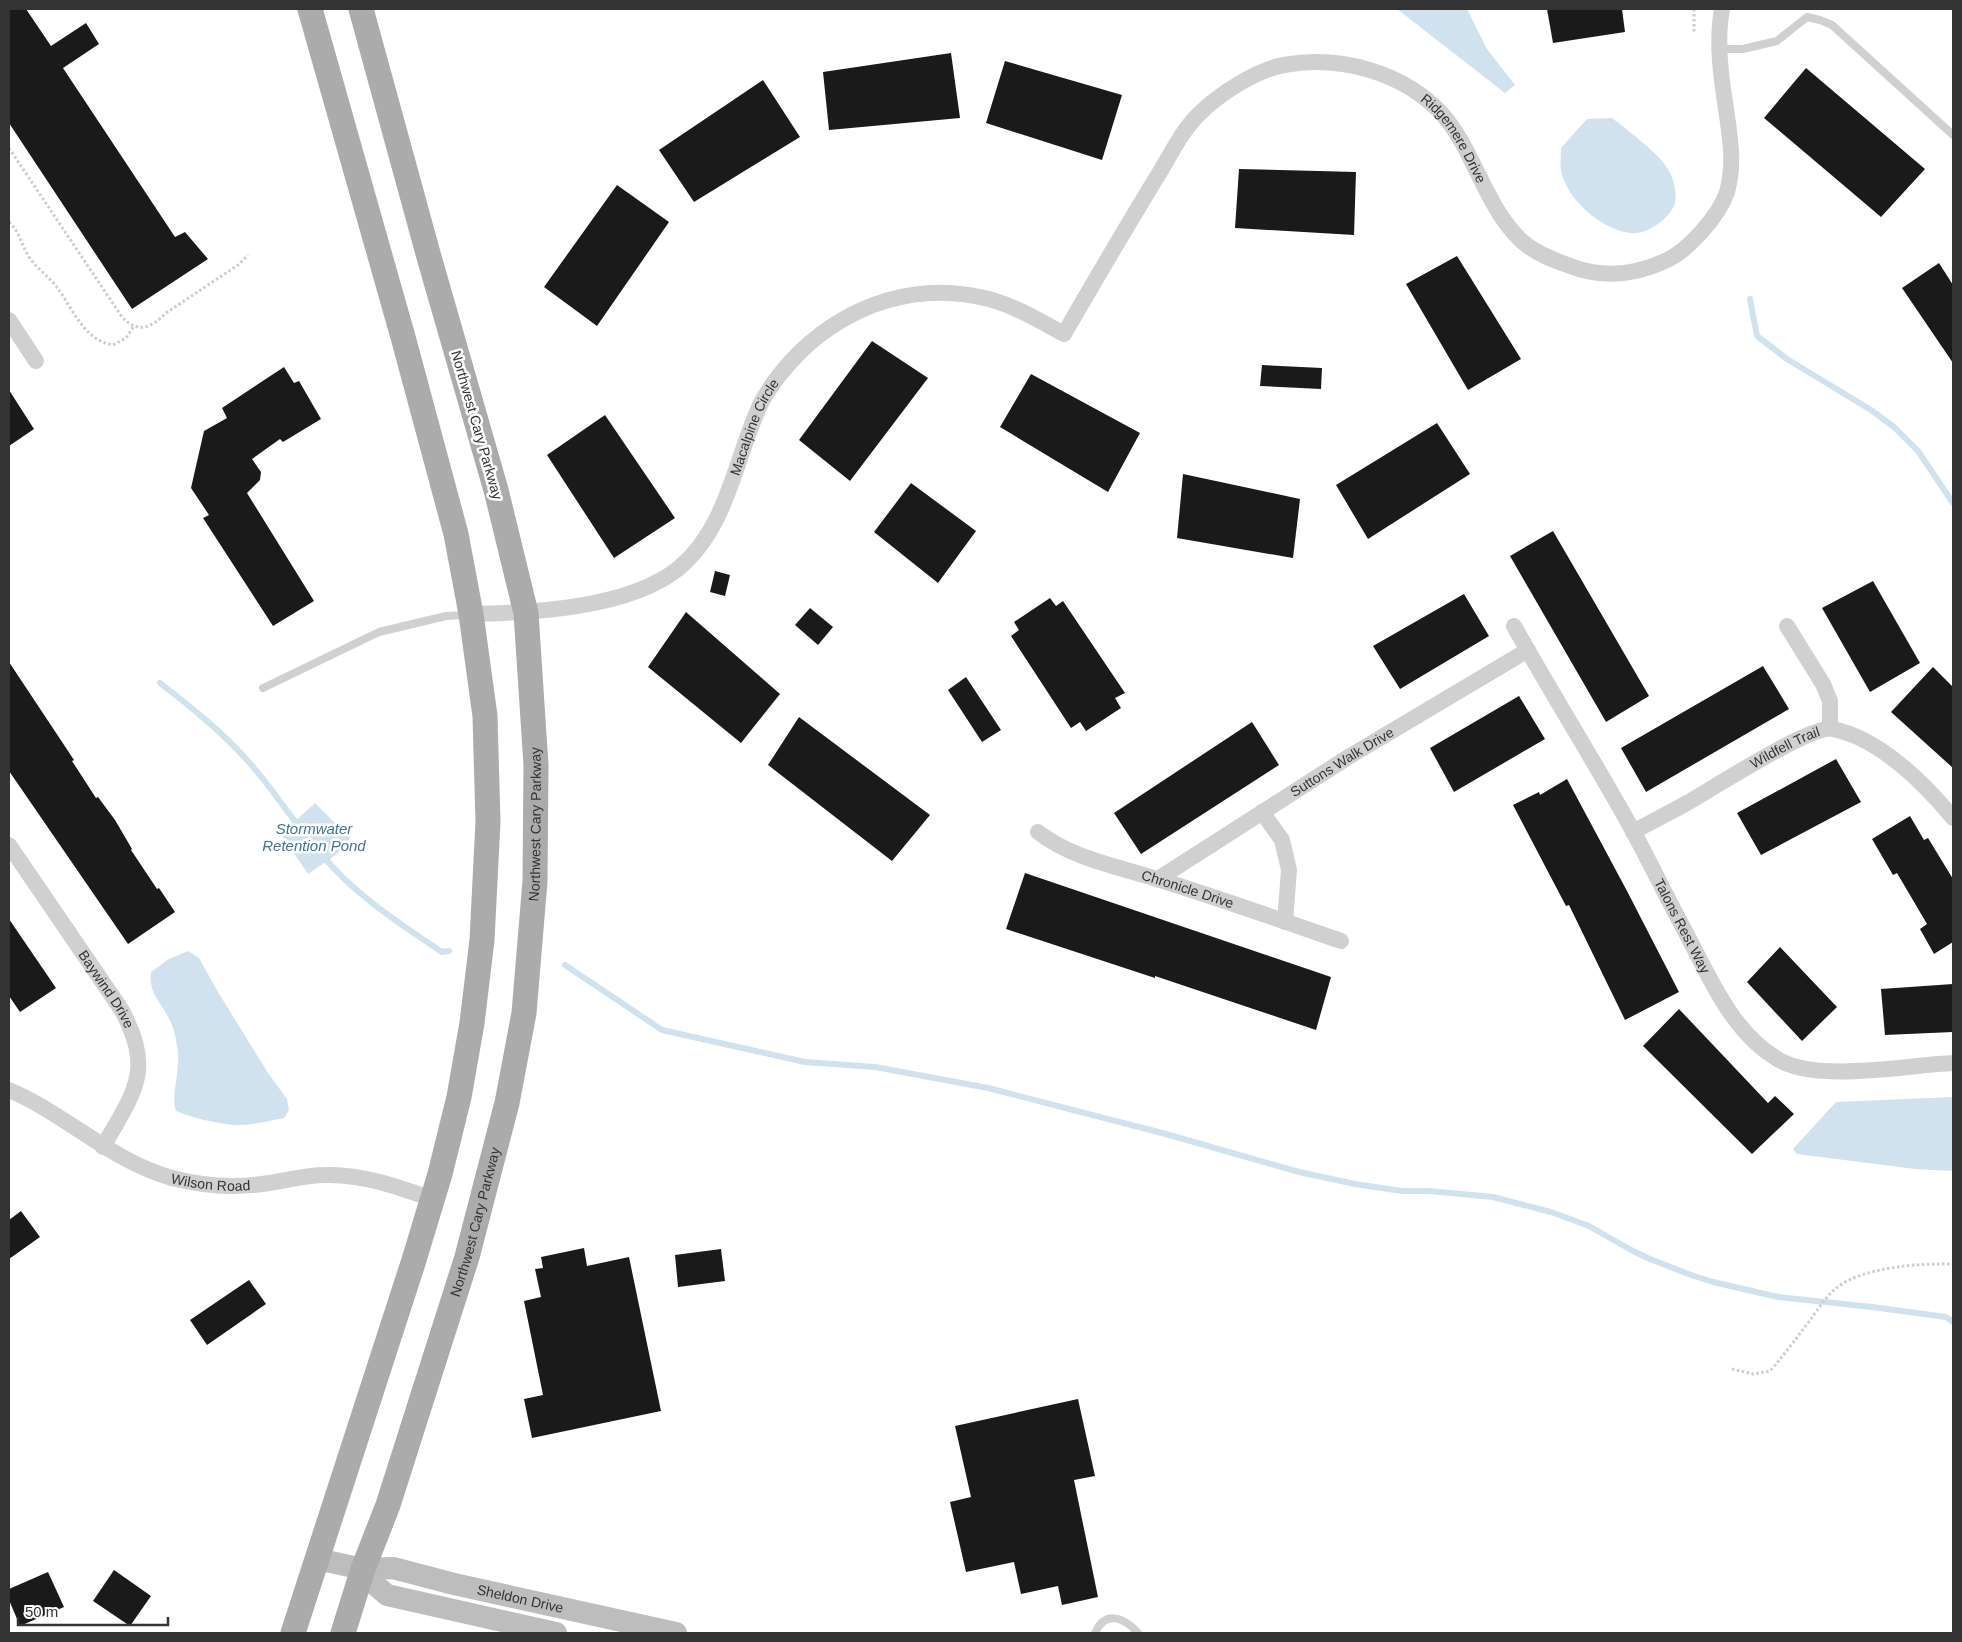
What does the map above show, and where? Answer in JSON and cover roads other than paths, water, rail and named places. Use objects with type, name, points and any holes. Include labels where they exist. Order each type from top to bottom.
[{"type":"main road","points":[[293,1633],[432,1199],[459,1097],[472,1023],[482,940],[488,822],[484,716],[471,614],[456,534],[310,9]]},
{"type":"main road","name":"Northwest Cary Parkway","points":[[343,1633],[363,1569],[388,1505],[467,1257],[507,1103],[524,1013],[535,881],[536,765],[526,613],[496,490],[428,257],[361,9]]},
{"type":"street","name":"Ridgemere Drive","points":[[1064,334],[1175,146],[1198,115],[1235,85],[1282,65],[1328,62],[1371,70],[1402,84],[1430,103],[1443,116],[1464,144],[1502,218],[1526,245],[1545,257],[1589,273],[1634,273],[1651,268],[1670,259],[1689,244],[1706,225],[1726,194],[1731,170],[1732,147],[1720,49],[1722,9]]},
{"type":"street","name":"Macalpine Circle","points":[[471,614],[526,613],[579,605],[633,593],[656,584],[679,567],[696,550],[712,529],[762,403],[774,384],[788,365],[816,338],[842,319],[861,309],[887,300],[913,295],[962,294],[989,299],[1007,305],[1064,334]]},
{"type":"street","points":[[11,328],[36,361]]},
{"type":"street","name":"Talons Rest Way","points":[[1514,626],[1577,732],[1633,832],[1718,995],[1737,1022],[1757,1043],[1781,1061],[1796,1067],[1816,1071],[1862,1070],[1953,1063]]},
{"type":"street","points":[[1787,626],[1823,684],[1830,701],[1830,728]]},
{"type":"street","name":"Suttons Walk Drive","points":[[1158,879],[1350,756],[1528,650]]},
{"type":"street","name":"Wildfell Trail","points":[[1633,832],[1800,738],[1830,728],[1856,737],[1898,763],[1918,780],[1953,818]]},
{"type":"street","points":[[1262,812],[1282,840],[1289,870],[1286,922]]},
{"type":"street","name":"Chronicle Drive","points":[[1038,832],[1055,845],[1083,857],[1158,879],[1341,941]]},
{"type":"street","name":"Baywind Drive","points":[[9,845],[121,1009],[135,1038],[139,1072],[132,1095],[103,1146]]},
{"type":"street","name":"Wilson Road","points":[[9,1090],[46,1109],[138,1166],[172,1178],[205,1184],[244,1186],[304,1177],[348,1176],[373,1180],[432,1199]]},
{"type":"street","name":"Sheldon Drive","points":[[317,1559],[363,1569],[393,1568],[454,1584],[676,1633]]},
{"type":"street","name":"Sheldon Drive","points":[[363,1569],[373,1583],[387,1595],[556,1633]]},
{"type":"lane","points":[[1720,49],[1742,49],[1777,41],[1807,18],[1820,20],[1832,25],[1953,135]]},
{"type":"lane","points":[[264,688],[380,632],[446,616],[471,614]]},
{"type":"lane","points":[[1095,1633],[1102,1622],[1116,1617],[1123,1620],[1138,1633]]},
{"type":"water","points":[[1397,9],[1467,9],[1487,49],[1515,85],[1505,93]]},
{"type":"water","points":[[1612,118],[1660,159],[1670,173],[1674,185],[1676,194],[1671,211],[1656,226],[1643,232],[1631,233],[1620,231],[1587,212],[1570,192],[1561,171],[1561,148],[1587,119]]},
{"type":"water","name":"Stormwater Retention Pond","points":[[315,803],[350,838],[337,854],[308,874],[281,834]]},
{"type":"water","points":[[188,951],[199,958],[268,1073],[287,1099],[289,1110],[284,1118],[252,1124],[233,1125],[204,1120],[176,1111],[174,1097],[178,1055],[176,1040],[167,1014],[154,993],[151,972],[169,959]]},
{"type":"water","points":[[1953,1097],[1953,1171],[1915,1169],[1797,1154],[1793,1149],[1836,1102]]},
{"type":"waterway","points":[[1750,299],[1757,336],[1787,359],[1871,410],[1894,427],[1918,451],[1953,503]]},
{"type":"waterway","points":[[160,683],[237,749],[261,776],[299,827]]},
{"type":"waterway","points":[[321,854],[348,883],[378,908],[442,952],[449,951]]},
{"type":"waterway","points":[[565,965],[662,1030],[805,1062],[875,1067],[988,1088],[1166,1134],[1299,1172],[1355,1184],[1402,1191],[1429,1191],[1493,1197],[1551,1212],[1589,1226],[1650,1259],[1713,1282],[1778,1297],[1946,1317],[1953,1322]]}]
